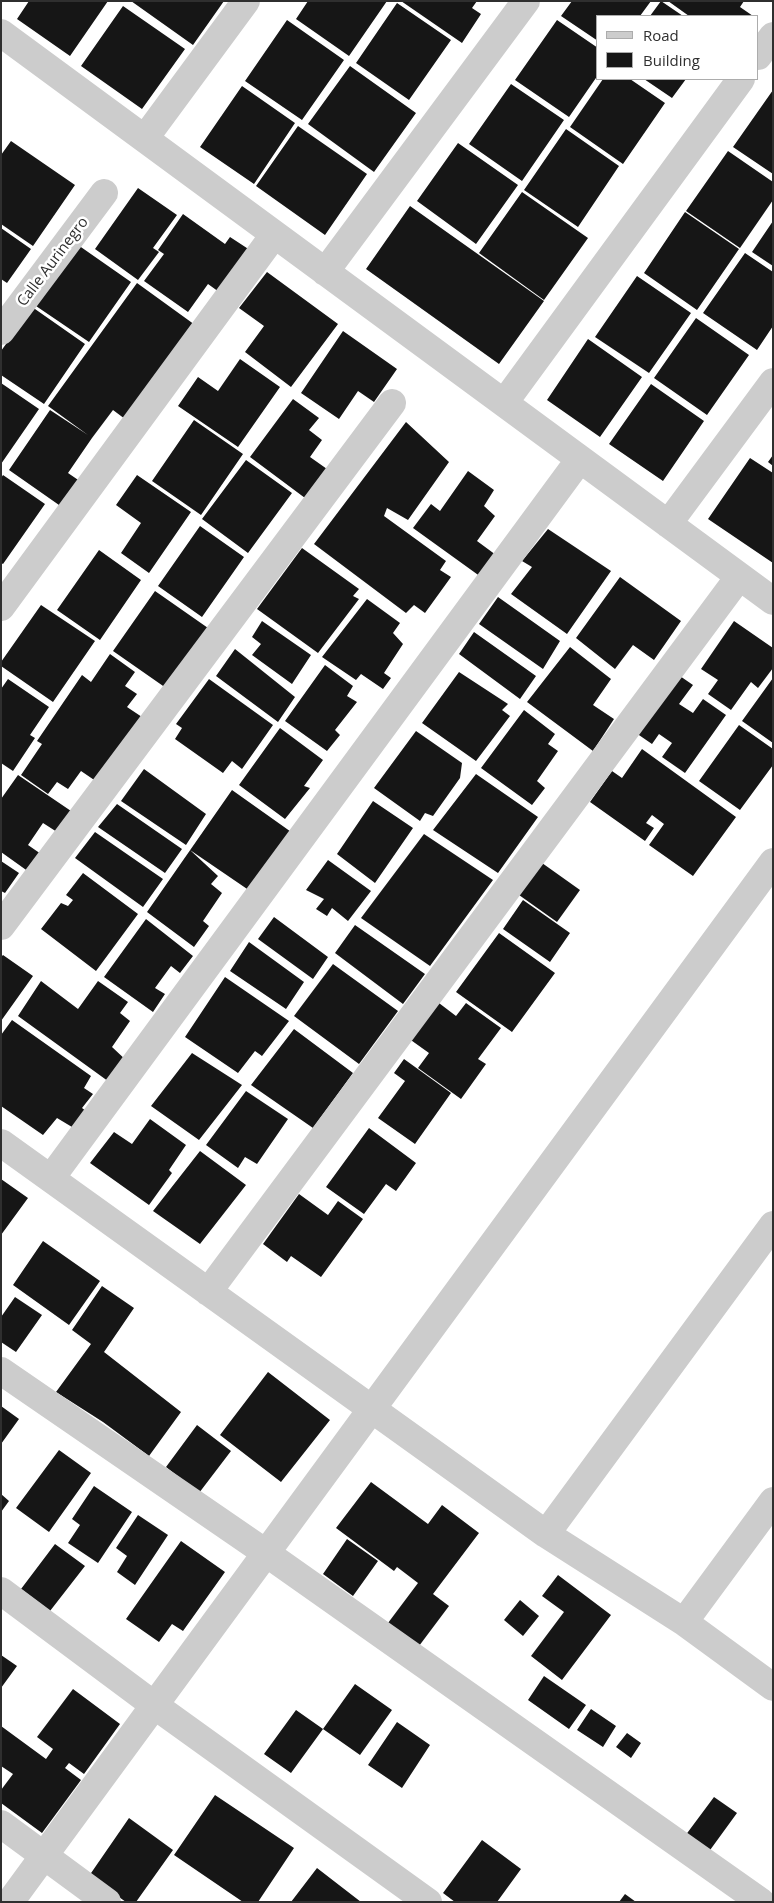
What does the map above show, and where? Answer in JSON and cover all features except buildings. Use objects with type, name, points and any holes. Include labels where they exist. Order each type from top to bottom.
[{"type":"street","points":[[145,138],[246,1]]},
{"type":"street","points":[[325,272],[526,1]]},
{"type":"street","points":[[1,33],[773,601]]},
{"type":"street","points":[[759,55],[773,36]]},
{"type":"street","points":[[504,404],[740,80]]},
{"type":"street","name":"Calle Aurinegro","points":[[1,331],[104,193]]},
{"type":"street","points":[[1,607],[274,235]]},
{"type":"street","points":[[668,524],[773,382]]},
{"type":"street","points":[[1,926],[392,403]]},
{"type":"street","points":[[51,1178],[580,459]]},
{"type":"street","points":[[208,1292],[739,576]]},
{"type":"street","points":[[10,1902],[773,862]]},
{"type":"street","points":[[1,1143],[546,1534],[684,1622],[773,1687]]},
{"type":"street","points":[[546,1534],[773,1225]]},
{"type":"street","points":[[1,1371],[266,1553],[761,1902]]},
{"type":"street","points":[[684,1622],[773,1501]]},
{"type":"street","points":[[1,1591],[154,1705],[428,1902]]},
{"type":"street","points":[[1,1824],[107,1902]]}]
